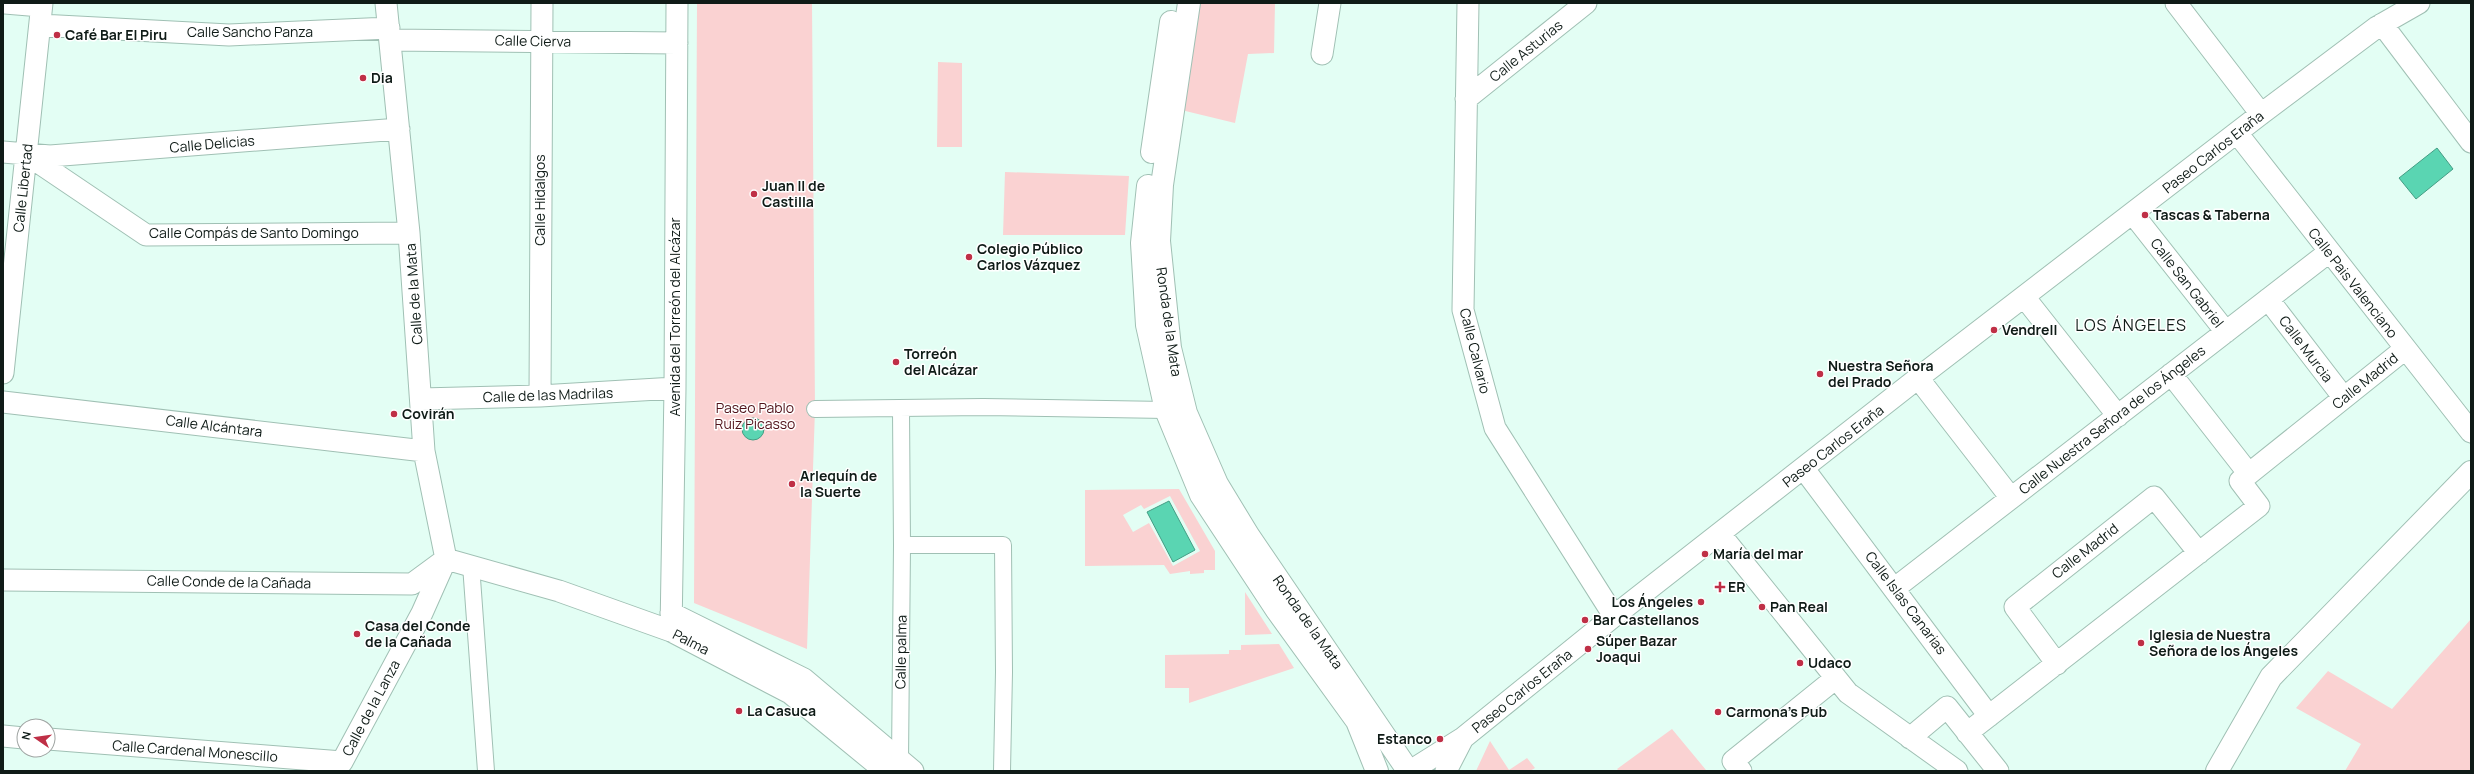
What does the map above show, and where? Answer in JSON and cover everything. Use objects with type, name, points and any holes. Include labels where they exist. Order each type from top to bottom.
[{"type":"main road","name":"Ronda de la Mata","points":[[1174,3],[1158,103],[1142,243],[1147,325],[1166,410],[1201,495],[1276,609],[1356,721],[1377,771]]},
{"type":"main road","name":"Ronda de la Mata","points":[[1189,3],[1162,185],[1159,241],[1170,348],[1186,413],[1217,484],[1248,536],[1407,770]]},
{"type":"main road","points":[[2217,771],[2271,677],[2471,472]]},
{"type":"street","name":"Calle Sancho Panza","points":[[5,3],[41,11],[229,35],[389,34]]},
{"type":"street","name":"Calle de la Mata","points":[[386,3],[409,233],[424,451],[446,559]]},
{"type":"street","name":"Calle Hidalgos","points":[[540,396],[542,3]]},
{"type":"street","name":"Avenida del Torreón del Alcázar","points":[[671,622],[675,388],[677,3]]},
{"type":"street","points":[[1322,54],[1330,3]]},
{"type":"street","name":"Calle Calvario","points":[[1468,3],[1463,310],[1495,428],[1614,616]]},
{"type":"street","name":"Calle Asturias","points":[[1466,99],[1586,3]]},
{"type":"street","points":[[2176,3],[2262,114]]},
{"type":"street","name":"Paseo Carlos Eraña","points":[[1407,770],[1463,738],[1614,616],[1804,469],[1918,378],[2025,298],[2237,133],[2382,24],[2419,3]]},
{"type":"street","name":"Calle Libertad","points":[[3,372],[41,11]]},
{"type":"street","points":[[2382,24],[2471,142]]},
{"type":"street","name":"Calle Cierva","points":[[389,34],[541,42],[677,43]]},
{"type":"street","name":"Calle Delicias","points":[[3,152],[50,156],[399,129]]},
{"type":"street","name":"Calle Pais Valenciano","points":[[2237,133],[2471,432]]},
{"type":"street","name":"Calle Compás de Santo Domingo","points":[[26,154],[146,234],[409,233]]},
{"type":"street","name":"Calle San Gabriel","points":[[2133,214],[2226,332]]},
{"type":"street","name":"Calle Nuestra Señora de los Ángeles","points":[[1895,588],[2329,252]]},
{"type":"street","points":[[2025,298],[2118,416]]},
{"type":"street","name":"Calle Murcia","points":[[2268,299],[2344,398]]},
{"type":"street","name":"Calle Madrid","points":[[2249,474],[2405,349]]},
{"type":"street","points":[[1967,733],[2259,506],[2240,481],[2249,474],[2171,374]]},
{"type":"street","points":[[1918,378],[2011,498]]},
{"type":"street","name":"Calle de las Madrilas","points":[[421,399],[540,396],[675,388]]},
{"type":"street","name":"Calle Alcántara","points":[[3,402],[424,451]]},
{"type":"street","points":[[815,409],[901,410],[984,407],[1166,410]]},
{"type":"street","name":"Calle palma","points":[[899,767],[902,545],[901,410]]},
{"type":"street","name":"Calle Islas Canarias","points":[[1804,469],[1895,588],[1989,716]]},
{"type":"street","name":"Calle Madrid","points":[[2057,664],[2015,607],[2154,497],[2199,553]]},
{"type":"street","points":[[1720,534],[1848,694],[1957,771]]},
{"type":"street","points":[[902,545],[1002,545],[1004,672],[1002,771]]},
{"type":"street","points":[[446,559],[471,565],[486,771]]},
{"type":"street","name":"Calle Conde de la Cañada","points":[[3,580],[412,584],[446,559]]},
{"type":"street","name":"Calle de la Lanza","points":[[340,767],[422,614],[446,559]]},
{"type":"street","name":"Palma","points":[[471,565],[671,622],[790,693],[899,767]]},
{"type":"street","points":[[1741,771],[1733,761],[1836,678]]},
{"type":"street","points":[[1910,738],[1947,707],[1998,771]]},
{"type":"street","points":[[3,736],[16,737]]},
{"type":"street","name":"Paseo Carlos Eraña","points":[[1446,771],[1463,738]]},
{"type":"street","name":"Calle Cardenal Monescillo","points":[[56,741],[340,767]]},
{"type":"green space","name":"Paseo Pablo Ruiz Picasso","points":[[697,3],[812,3],[815,409],[807,649],[694,603]]},
{"type":"green space","points":[[1187,3],[1275,3],[1274,53],[1248,54],[1235,123],[1173,108]]},
{"type":"green space","points":[[938,62],[962,63],[962,147],[937,147]]},
{"type":"green space","points":[[1005,172],[1129,176],[1125,235],[1003,235]]},
{"type":"green space","points":[[1179,489],[1215,551],[1215,570],[1204,570],[1204,573],[1190,574],[1190,571],[1170,574],[1164,565],[1085,566],[1085,490]],"holes":[[[1170,496],[1200,551],[1173,566],[1149,523],[1133,532],[1123,515],[1141,505],[1144,509]]]},
{"type":"green space","points":[[1245,592],[1272,634],[1245,635]]},
{"type":"green space","points":[[2471,619],[2471,771],[2345,771],[2361,744],[2296,708],[2328,671],[2392,709]]},
{"type":"green space","points":[[1279,644],[1294,668],[1189,703],[1189,688],[1165,688],[1165,655],[1229,654],[1229,650],[1241,650],[1241,645]]},
{"type":"green space","points":[[1672,729],[1706,770],[1619,771],[1617,769]]},
{"type":"green space","points":[[1490,741],[1509,770],[1527,758],[1535,768],[1530,771],[1476,771]]},
{"type":"shaded area","points":[[2437,148],[2453,169],[2416,199],[2399,178]]},
{"type":"shaded area","points":[[753,418],[761,421],[764,429],[761,437],[753,440],[745,437],[742,429],[745,421]]},
{"type":"shaded area","points":[[1169,501],[1195,550],[1173,562],[1147,512]]},
{"type":"place","name":"Café Bar El Piru","points":[[57,35]]},
{"type":"place","name":"Dia","points":[[363,78]]},
{"type":"place","name":"Juan II de Castilla","points":[[754,194]]},
{"type":"place","name":"Tascas & Taberna","points":[[2145,215]]},
{"type":"place","name":"Colegio Público Carlos Vázquez","points":[[969,257]]},
{"type":"place","name":"Vendrell","points":[[1994,330]]},
{"type":"place","name":"Torreón del Alcázar","points":[[896,362]]},
{"type":"place","name":"Nuestra Señora del Prado","points":[[1820,374]]},
{"type":"place","name":"Covirán","points":[[394,414]]},
{"type":"place","name":"Arlequín de la Suerte","points":[[792,484]]},
{"type":"place","name":"María del mar","points":[[1705,554]]},
{"type":"place","name":"ER","points":[[1720,587]]},
{"type":"place","name":"Los Ángeles","points":[[1701,602]]},
{"type":"place","name":"Pan Real","points":[[1762,607]]},
{"type":"place","name":"Bar Castellanos","points":[[1585,620]]},
{"type":"place","name":"Casa del Conde de la Cañada","points":[[357,634]]},
{"type":"place","name":"Iglesia de Nuestra Señora de los Ángeles","points":[[2141,643]]},
{"type":"place","name":"Súper Bazar Joaqui","points":[[1588,649]]},
{"type":"place","name":"Udaco","points":[[1800,663]]},
{"type":"place","name":"La Casuca","points":[[739,711]]},
{"type":"place","name":"Carmona's Pub","points":[[1718,712]]},
{"type":"place","name":"Estanco","points":[[1440,739]]},
{"type":"district","name":"LOS ÁNGELES","points":[[2131,325]]}]
